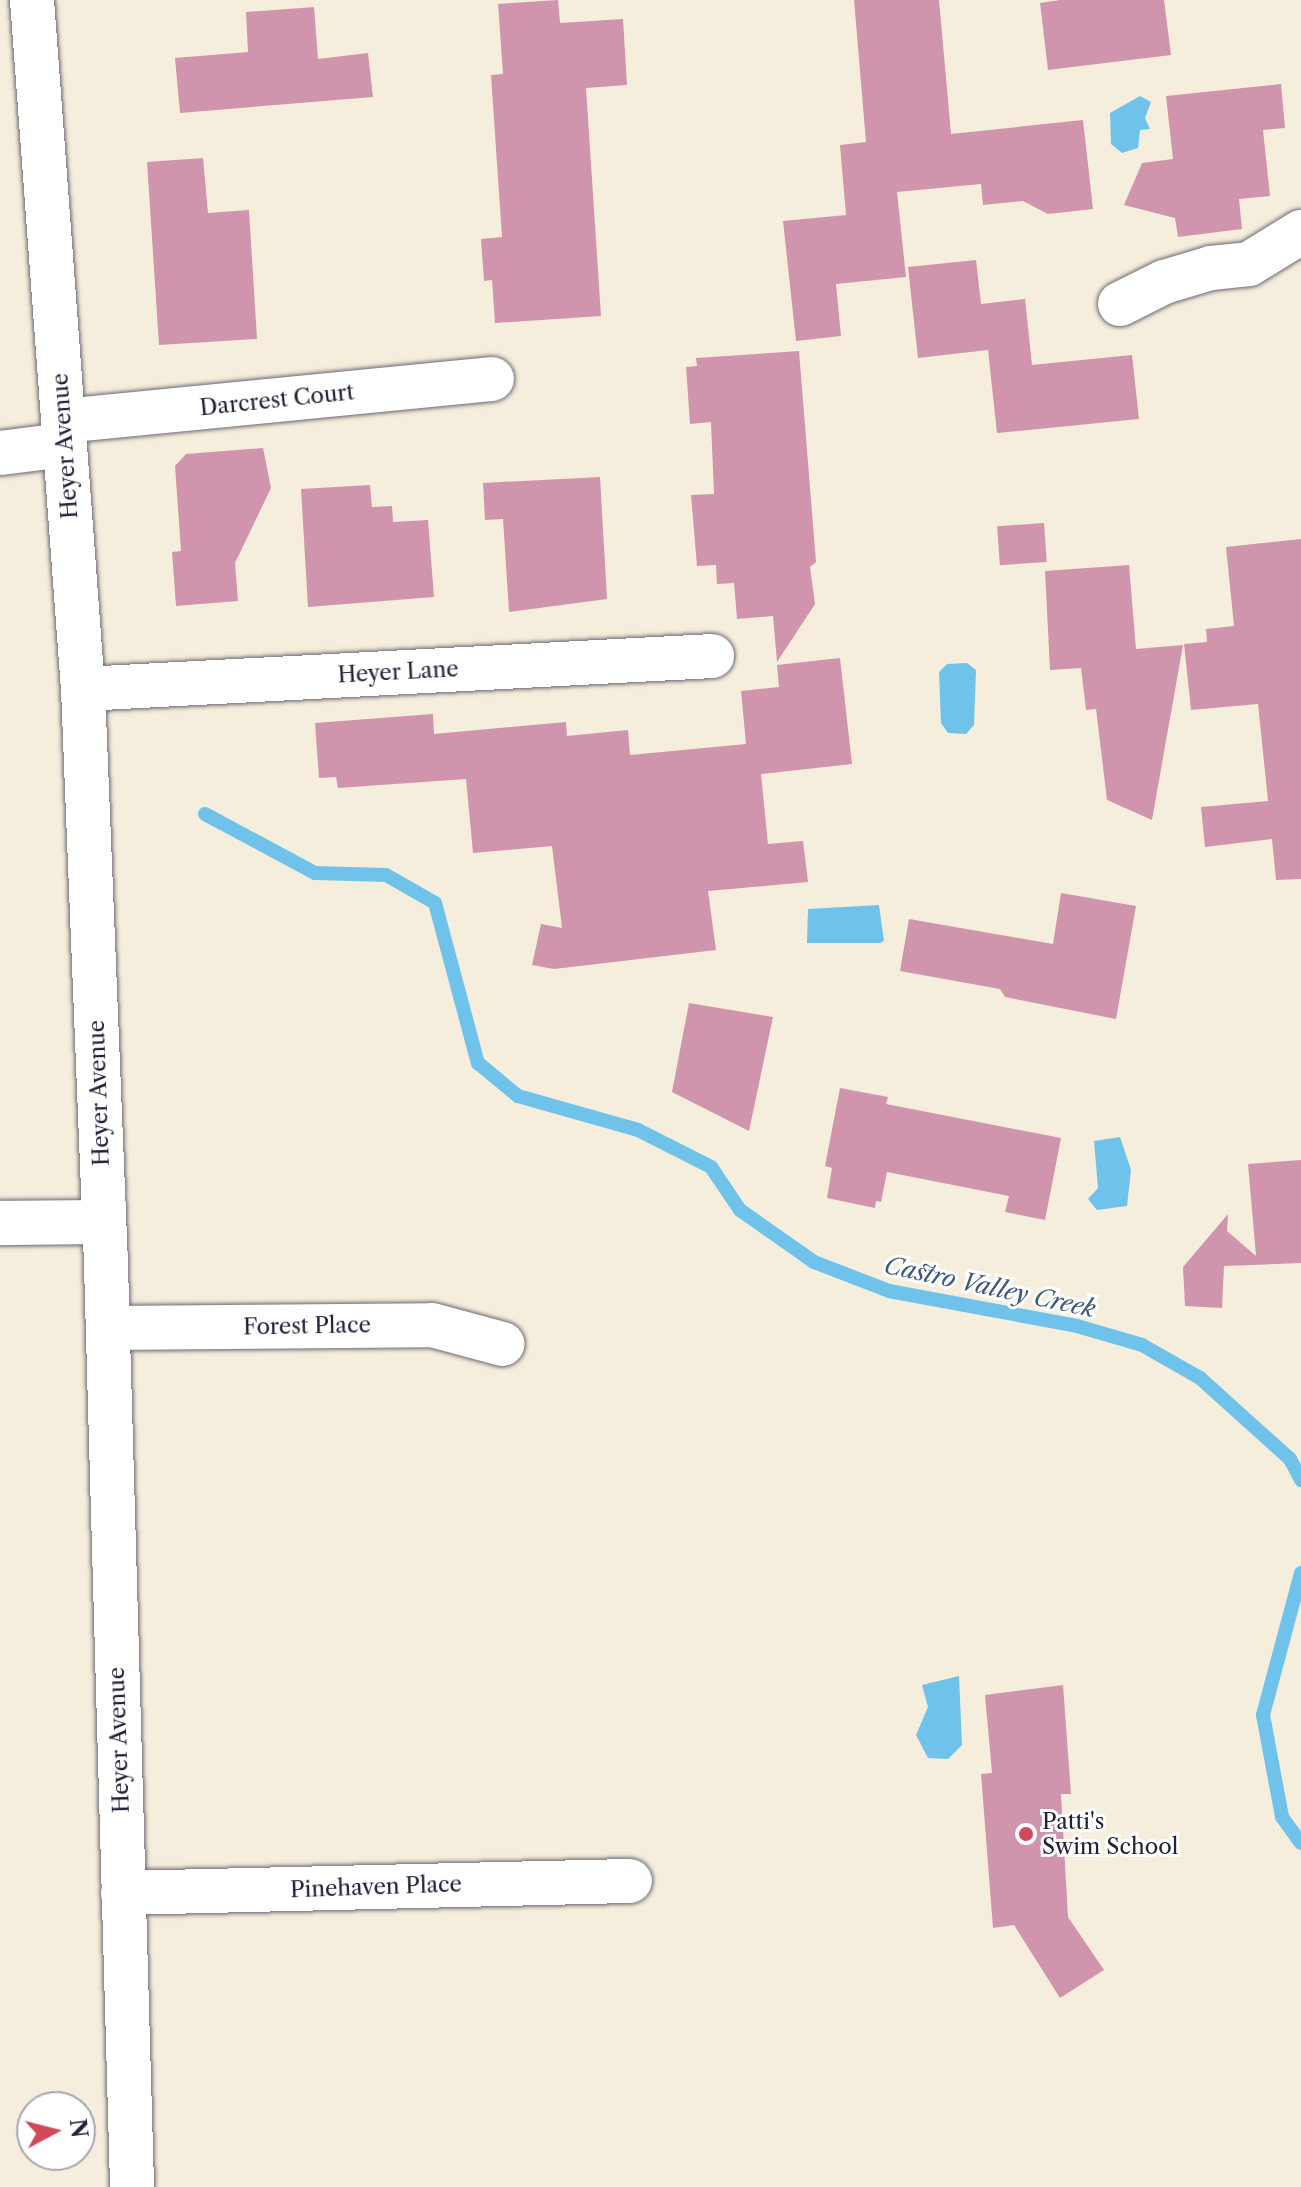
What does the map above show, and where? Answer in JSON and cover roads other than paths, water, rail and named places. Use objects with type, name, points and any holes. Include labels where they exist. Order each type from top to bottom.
[{"type":"street","name":"Heyer Avenue","points":[[32,0],[83,689],[108,1328],[132,2187]]},
{"type":"street","points":[[1120,304],[1164,282],[1211,268],[1249,264],[1301,232]]},
{"type":"street","name":"Darcrest Court","points":[[0,453],[64,433],[492,379]]},
{"type":"street","name":"Heyer Lane","points":[[83,689],[712,656]]},
{"type":"street","points":[[0,1223],[104,1222]]},
{"type":"street","name":"Forest Place","points":[[108,1328],[432,1325],[503,1344]]},
{"type":"street","name":"Pinehaven Place","points":[[123,1893],[630,1881]]},
{"type":"water","points":[[1140,96],[1151,102],[1145,118],[1150,129],[1140,130],[1138,148],[1122,153],[1111,144],[1110,113]]},
{"type":"water","points":[[967,663],[976,670],[974,725],[966,734],[948,733],[941,723],[939,672],[947,664]]},
{"type":"water","points":[[879,905],[884,941],[807,943],[808,909]]},
{"type":"water","points":[[1120,1137],[1131,1170],[1127,1206],[1097,1210],[1088,1199],[1098,1188],[1094,1141]]},
{"type":"water","points":[[959,1676],[962,1745],[948,1759],[928,1758],[916,1735],[928,1707],[922,1685]]},
{"type":"waterway","name":"Castro Valley Creek","points":[[205,814],[315,873],[386,875],[435,903],[478,1063],[518,1096],[638,1130],[711,1167],[740,1210],[814,1262],[889,1291],[1077,1326],[1142,1345],[1200,1378],[1290,1459],[1301,1480]]},
{"type":"waterway","name":"Castro Valley Creek","points":[[1301,1573],[1263,1715],[1282,1817],[1301,1843]]},
{"type":"place","name":"Patti's Swim School","points":[[1026,1834]]}]
